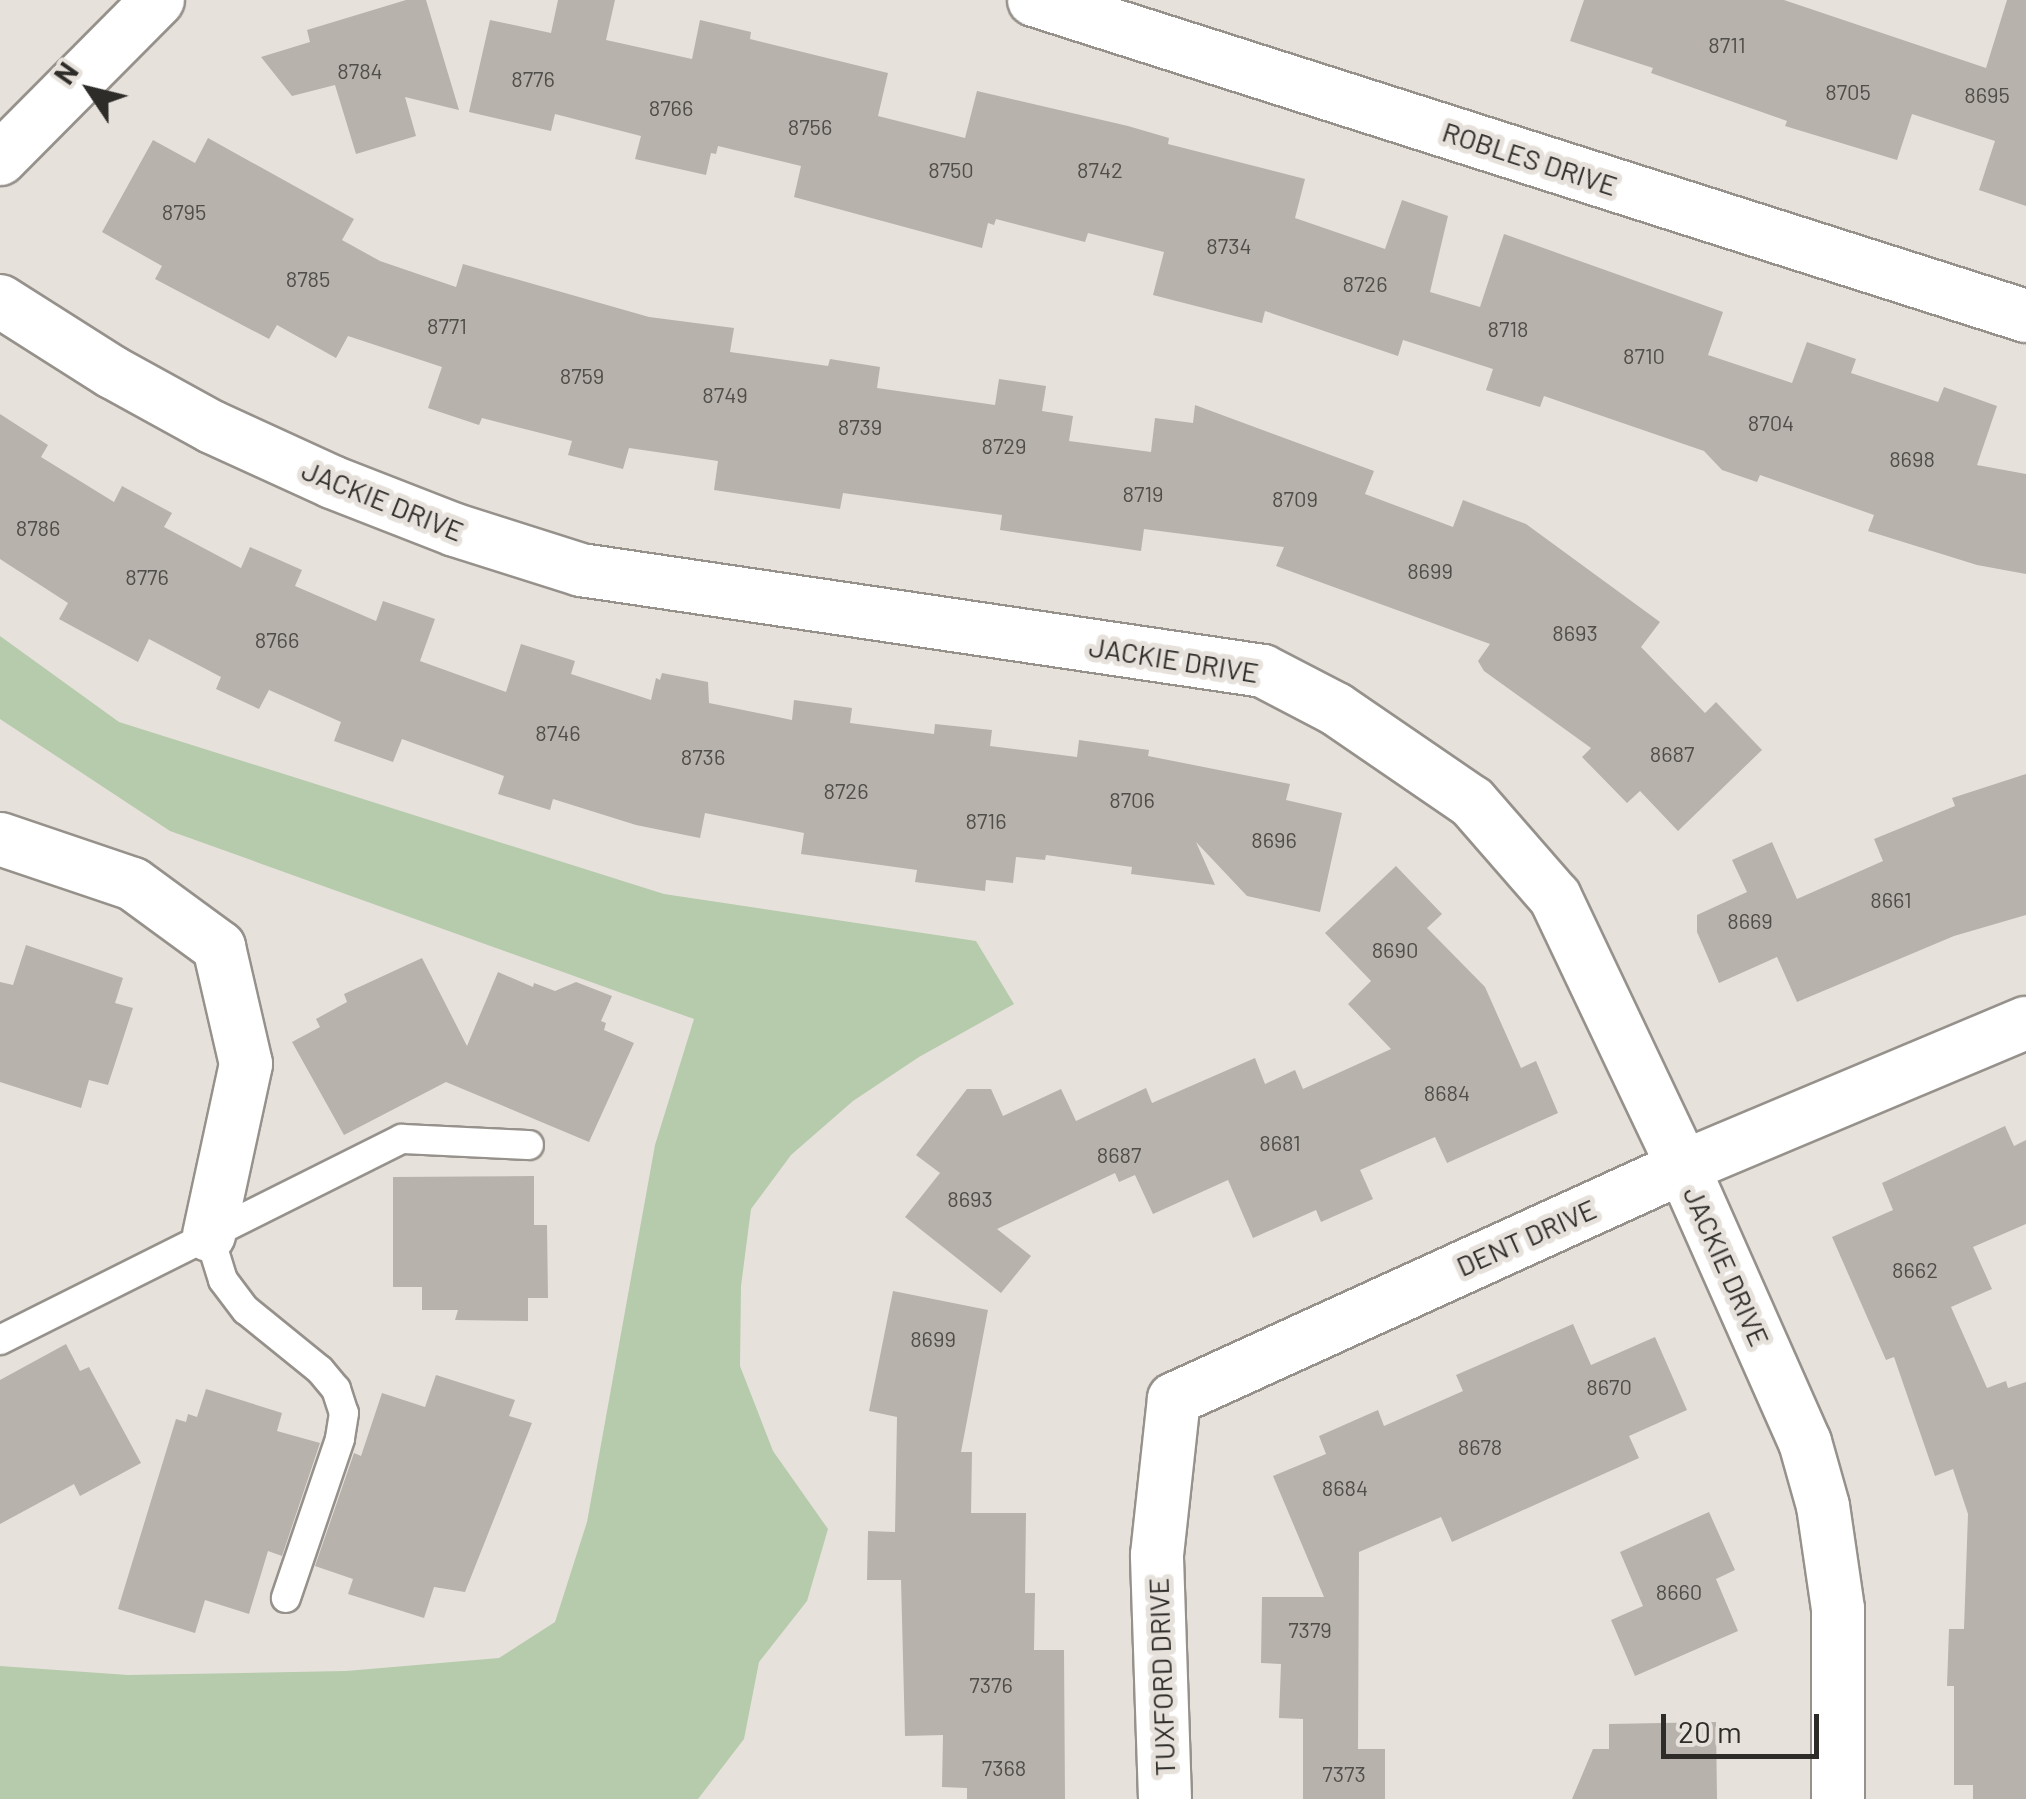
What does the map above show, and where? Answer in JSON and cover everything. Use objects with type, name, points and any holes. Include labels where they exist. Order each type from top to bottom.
[{"type":"street","points":[[0,160],[158,0]]},
{"type":"street","name":"ROBLES DRIVE","points":[[1034,0],[2026,316]]},
{"type":"street","name":"JACKIE DRIVE","points":[[0,301],[112,372],[247,443],[455,530],[582,570],[1263,671],[1406,753],[1472,802],[1555,897],[1683,1167],[1805,1442],[1823,1506],[1838,1609],[1838,1799]]},
{"type":"street","points":[[0,839],[133,884],[219,947],[246,1064],[209,1235]]},
{"type":"street","name":"DENT DRIVE","points":[[1157,1555],[1174,1399],[1683,1167],[2026,1023]]},
{"type":"street","name":"TUXFORD DRIVE","points":[[1157,1555],[1164,1799]]},
{"type":"lane","points":[[0,1340],[402,1139],[529,1145]]},
{"type":"lane","points":[[209,1235],[223,1280],[246,1310],[320,1370],[336,1389],[344,1413],[340,1440],[286,1598]]},
{"type":"green space","points":[[0,636],[119,722],[664,894],[976,941],[1014,1004],[919,1057],[853,1101],[791,1155],[751,1209],[741,1286],[740,1366],[773,1451],[828,1529],[807,1601],[759,1662],[744,1739],[698,1799],[0,1799],[0,1666],[128,1675],[346,1671],[499,1658],[555,1622],[587,1522],[655,1145],[694,1019],[170,831],[0,719]]},
{"type":"building","points":[[406,0],[426,0],[459,110],[405,97],[416,136],[356,154],[335,85],[292,96],[261,57],[310,42],[307,30]]},
{"type":"building","points":[[558,0],[615,0],[606,40],[692,59],[700,20],[751,32],[750,39],[888,73],[878,116],[965,138],[977,91],[1169,138],[1168,144],[1305,179],[1295,218],[1385,249],[1402,200],[1448,216],[1430,292],[1480,307],[1504,234],[1723,312],[1708,355],[1792,383],[1807,342],[1856,359],[1851,373],[1938,402],[1944,387],[1997,406],[1977,465],[2026,474],[2026,574],[1977,565],[1868,531],[1874,515],[1760,475],[1757,482],[1722,470],[1704,451],[1544,396],[1540,407],[1486,390],[1493,369],[1403,340],[1398,356],[1265,311],[1262,323],[1153,295],[1164,252],[1088,233],[1085,242],[996,219],[994,225],[988,223],[982,248],[794,197],[801,166],[718,146],[716,154],[711,153],[706,175],[635,159],[641,136],[555,114],[551,131],[469,112],[490,20],[551,33]]},
{"type":"building","points":[[1584,0],[1784,0],[1986,68],[2007,0],[2026,0],[2026,206],[1979,190],[1995,141],[1912,114],[1897,160],[1785,126],[1787,121],[1651,73],[1653,68],[1570,41]]},
{"type":"building","points":[[208,138],[354,219],[342,240],[380,261],[456,287],[463,264],[649,317],[734,328],[730,352],[828,366],[830,359],[880,367],[877,388],[995,405],[999,379],[1046,386],[1042,411],[1073,416],[1069,441],[1151,452],[1155,418],[1193,423],[1195,405],[1374,471],[1365,494],[1453,527],[1463,500],[1526,524],[1660,622],[1641,647],[1705,713],[1716,702],[1762,750],[1678,831],[1640,791],[1627,803],[1582,757],[1591,748],[1484,671],[1478,661],[1490,644],[1276,566],[1284,547],[1144,529],[1141,551],[1000,530],[1002,515],[843,493],[840,509],[714,490],[718,461],[629,448],[623,469],[568,455],[572,441],[482,418],[479,425],[428,408],[442,367],[348,336],[336,358],[277,325],[269,339],[155,279],[162,266],[102,232],[153,140],[195,163]]},
{"type":"building","points":[[0,414],[48,445],[41,457],[114,502],[122,486],[172,513],[164,527],[241,568],[250,547],[302,570],[295,586],[376,621],[383,601],[435,619],[420,661],[506,692],[521,644],[575,661],[571,674],[651,700],[656,678],[660,680],[662,673],[708,682],[709,703],[792,720],[794,700],[852,708],[850,723],[934,734],[935,724],[992,730],[990,746],[1077,757],[1079,740],[1149,750],[1148,756],[1290,784],[1286,800],[1342,813],[1320,912],[1247,896],[1196,842],[1215,885],[1131,874],[1132,867],[1046,855],[1045,860],[1016,857],[1013,883],[986,880],[985,891],[915,882],[917,870],[801,854],[804,833],[705,813],[700,838],[636,825],[553,799],[550,810],[498,794],[504,776],[402,739],[393,762],[334,741],[341,722],[269,690],[259,709],[216,689],[221,677],[149,639],[138,662],[59,619],[68,603],[0,559]]},
{"type":"building","points":[[2026,774],[2026,915],[1954,936],[1797,1002],[1777,957],[1719,983],[1697,932],[1697,915],[1747,892],[1732,860],[1772,842],[1797,899],[1883,861],[1874,839],[1955,806],[1952,798]]},
{"type":"building","points":[[1396,866],[1442,914],[1427,928],[1485,987],[1521,1068],[1536,1061],[1558,1113],[1447,1163],[1435,1137],[1360,1170],[1373,1199],[1321,1222],[1316,1210],[1253,1238],[1228,1180],[1153,1214],[1135,1175],[1119,1182],[1115,1173],[997,1229],[1031,1256],[1001,1293],[905,1217],[940,1173],[916,1155],[967,1089],[991,1089],[1003,1116],[1061,1089],[1076,1121],[1146,1088],[1152,1103],[1255,1058],[1265,1084],[1295,1070],[1303,1089],[1391,1049],[1348,1004],[1371,981],[1325,933]]},
{"type":"building","points":[[26,945],[123,978],[115,1003],[133,1008],[108,1085],[89,1080],[81,1108],[0,1082],[0,982],[13,985]]},
{"type":"building","points":[[422,958],[467,1046],[498,972],[533,987],[534,983],[555,991],[576,982],[612,996],[601,1021],[606,1023],[604,1030],[634,1043],[589,1142],[446,1082],[344,1135],[292,1042],[320,1027],[316,1019],[347,1002],[344,994]]},
{"type":"building","points":[[2005,1126],[2014,1146],[2026,1140],[2026,1224],[1973,1247],[1992,1289],[1951,1307],[1987,1388],[2006,1381],[2008,1388],[2026,1382],[2026,1799],[1973,1799],[1973,1785],[1954,1785],[1954,1686],[1947,1686],[1949,1629],[1964,1629],[1968,1514],[1953,1469],[1935,1476],[1894,1357],[1886,1360],[1832,1237],[1893,1210],[1882,1183]]},
{"type":"building","points":[[534,1176],[534,1225],[547,1225],[548,1298],[528,1298],[528,1321],[455,1320],[458,1310],[422,1310],[422,1287],[393,1287],[393,1177]]},
{"type":"building","points":[[893,1291],[988,1310],[961,1452],[972,1452],[971,1513],[1026,1513],[1025,1593],[1035,1593],[1034,1650],[1064,1650],[1065,1799],[967,1799],[967,1788],[942,1787],[943,1735],[905,1736],[901,1580],[867,1580],[868,1531],[895,1532],[897,1417],[869,1411]]},
{"type":"building","points":[[1573,1324],[1591,1365],[1655,1337],[1687,1410],[1629,1436],[1639,1458],[1452,1542],[1441,1517],[1359,1552],[1358,1749],[1385,1749],[1385,1799],[1303,1799],[1303,1719],[1279,1718],[1281,1664],[1261,1663],[1262,1597],[1324,1597],[1273,1476],[1326,1454],[1319,1436],[1378,1410],[1384,1426],[1463,1391],[1456,1375]]},
{"type":"building","points":[[66,1344],[80,1371],[89,1367],[141,1463],[80,1496],[74,1484],[0,1524],[0,1380]]},
{"type":"building","points":[[436,1375],[515,1400],[509,1416],[532,1423],[465,1592],[434,1587],[424,1618],[348,1594],[353,1579],[315,1566],[354,1453],[361,1456],[382,1393],[425,1407]]},
{"type":"building","points":[[206,1389],[282,1413],[277,1431],[320,1443],[282,1556],[268,1551],[249,1614],[205,1600],[195,1633],[118,1609],[176,1419],[186,1422],[188,1414],[197,1417]]},
{"type":"building","points":[[1709,1512],[1735,1570],[1716,1579],[1738,1631],[1635,1676],[1611,1620],[1643,1606],[1620,1552]]},
{"type":"building","points":[[1716,1722],[1717,1799],[1572,1799],[1593,1749],[1609,1749],[1609,1724]]}]
